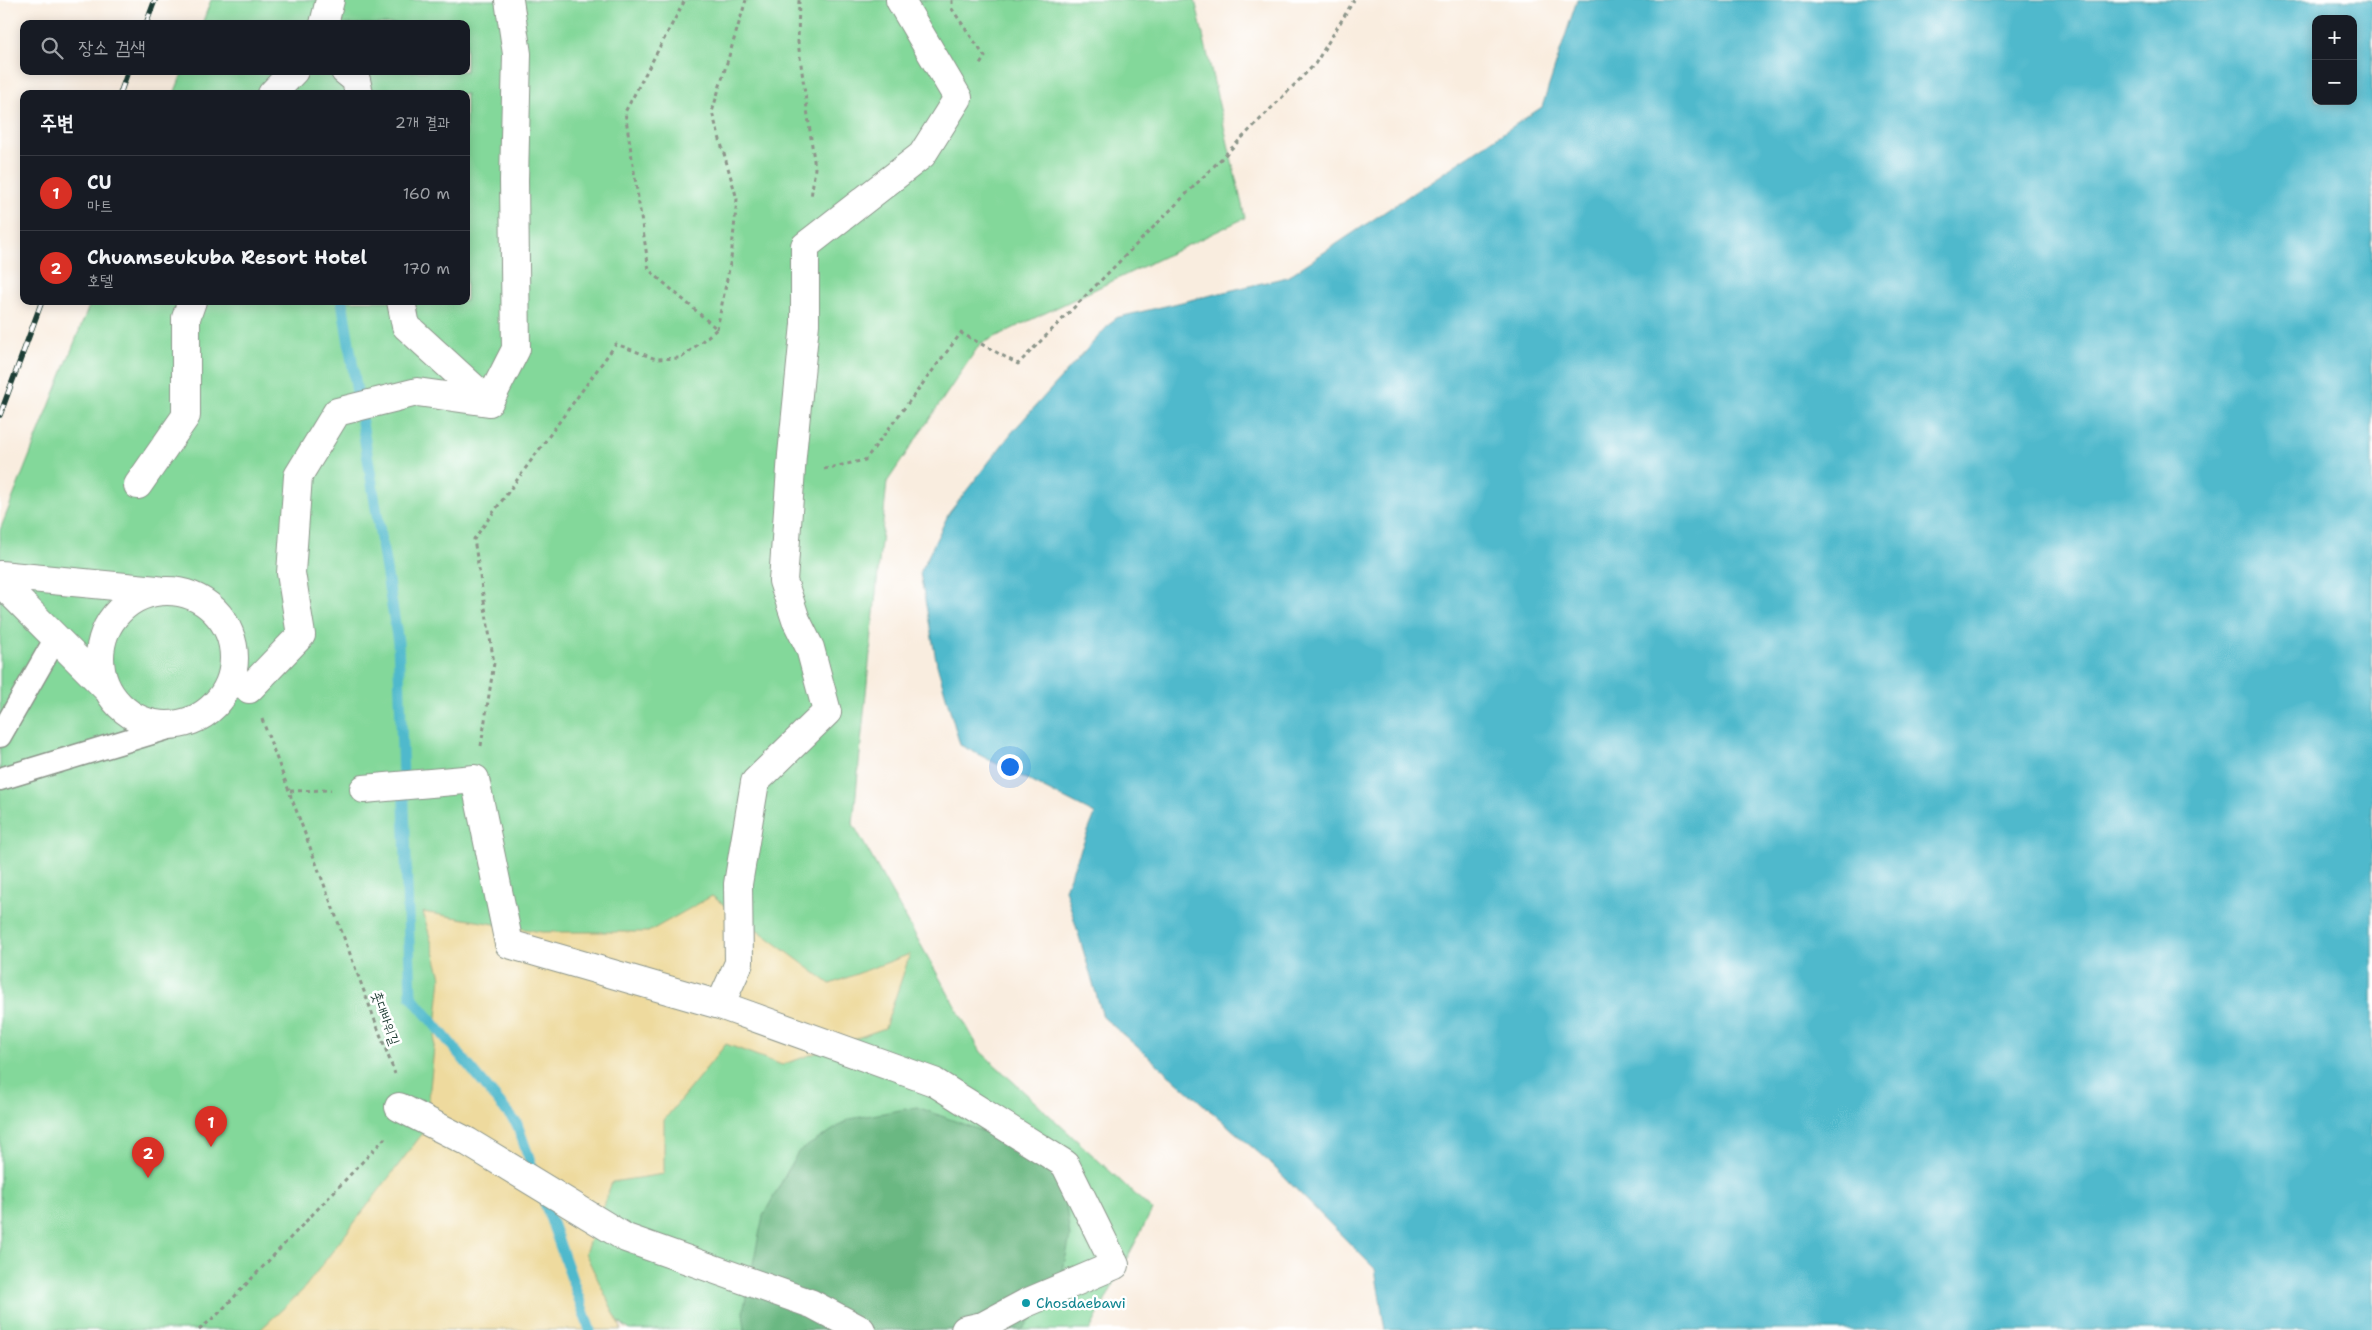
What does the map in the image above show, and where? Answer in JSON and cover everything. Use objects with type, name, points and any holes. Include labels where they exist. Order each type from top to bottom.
[{"type":"street","points":[[325,20],[330,0]]},
{"type":"street","points":[[489,402],[516,349],[514,180],[517,54],[509,0]]},
{"type":"street","points":[[720,1005],[739,963],[738,884],[755,782],[827,712],[810,648],[796,620],[783,581],[790,476],[804,324],[805,246],[922,155],[958,98],[900,0]]},
{"type":"street","points":[[276,90],[290,75]]},
{"type":"street","points":[[350,75],[356,80],[357,90]]},
{"type":"street","points":[[138,485],[186,416],[186,318],[191,305]]},
{"type":"street","points":[[402,305],[406,326],[489,402]]},
{"type":"street","points":[[249,689],[301,635],[291,573],[298,476],[337,412],[417,392],[489,402]]},
{"type":"street","points":[[0,575],[183,592],[203,601],[220,615],[231,634],[234,657],[232,679],[221,699],[205,714],[184,723],[162,726],[140,720],[121,708],[108,689],[0,582]]},
{"type":"street","points":[[108,689],[101,661],[101,647],[108,626],[122,608],[139,597],[160,591]]},
{"type":"street","points":[[364,789],[475,779],[508,944],[720,1005],[934,1082],[1065,1164],[1115,1265],[1026,1303],[984,1326],[965,1330]]},
{"type":"street","points":[[399,1107],[468,1142],[626,1238],[812,1304],[860,1330]]},
{"type":"lane","points":[[0,736],[56,638]]},
{"type":"lane","points":[[0,779],[184,723]]},
{"type":"path","points":[[685,0],[625,112],[649,270],[717,329]]},
{"type":"path","points":[[475,779],[494,663],[474,539],[616,344],[656,359],[681,358],[717,329],[732,259],[738,199],[712,112],[746,0]]},
{"type":"path","points":[[799,0],[798,42],[815,168],[805,246]]},
{"type":"path","points":[[790,476],[864,460],[960,333],[1018,364],[1314,64],[1354,0]]},
{"type":"path","name":"촛대바위길","points":[[199,1330],[218,1314],[391,1132],[399,1107],[395,1074],[249,689]]},
{"type":"path","points":[[289,791],[364,789]]},
{"type":"green space","points":[[211,0],[1195,0],[1245,218],[980,344],[887,482],[853,824],[981,1052],[1152,1210],[1090,1330],[630,1330],[480,1225],[317,1330],[0,1330],[0,530],[89,305],[470,305],[470,90],[176,90],[181,75],[470,75],[470,20],[204,20]]},
{"type":"green space","points":[[917,1107],[1060,1160],[1070,1237],[1059,1289],[1022,1330],[745,1330],[743,1312],[763,1216],[798,1152],[850,1119]]},
{"type":"sand","points":[[712,896],[830,984],[910,954],[885,1028],[782,1065],[726,1044],[664,1120],[664,1174],[612,1182],[585,1253],[622,1330],[260,1330],[302,1291],[426,1129],[441,977],[423,912],[542,932],[648,932]]},
{"type":"water","points":[[1577,0],[2372,0],[2372,1330],[1385,1330],[1375,1269],[1268,1161],[1103,1017],[1065,889],[1095,814],[960,745],[937,665],[920,573],[949,513],[1013,431],[1115,318],[1287,277],[1542,107]]},
{"type":"waterway","points":[[343,305],[398,642],[411,996],[517,1124],[590,1330]]},
{"type":"railway","points":[[148,20],[155,0]]},
{"type":"railway","points":[[121,90],[127,75]]},
{"type":"railway","points":[[0,415],[41,305]]},
{"type":"place","name":"CU","points":[[211,1147]]},
{"type":"place","name":"Chuamseukuba Resort Hotel","points":[[148,1178]]},
{"type":"place","name":"Chosdaebawi","points":[[1026,1303]]}]
